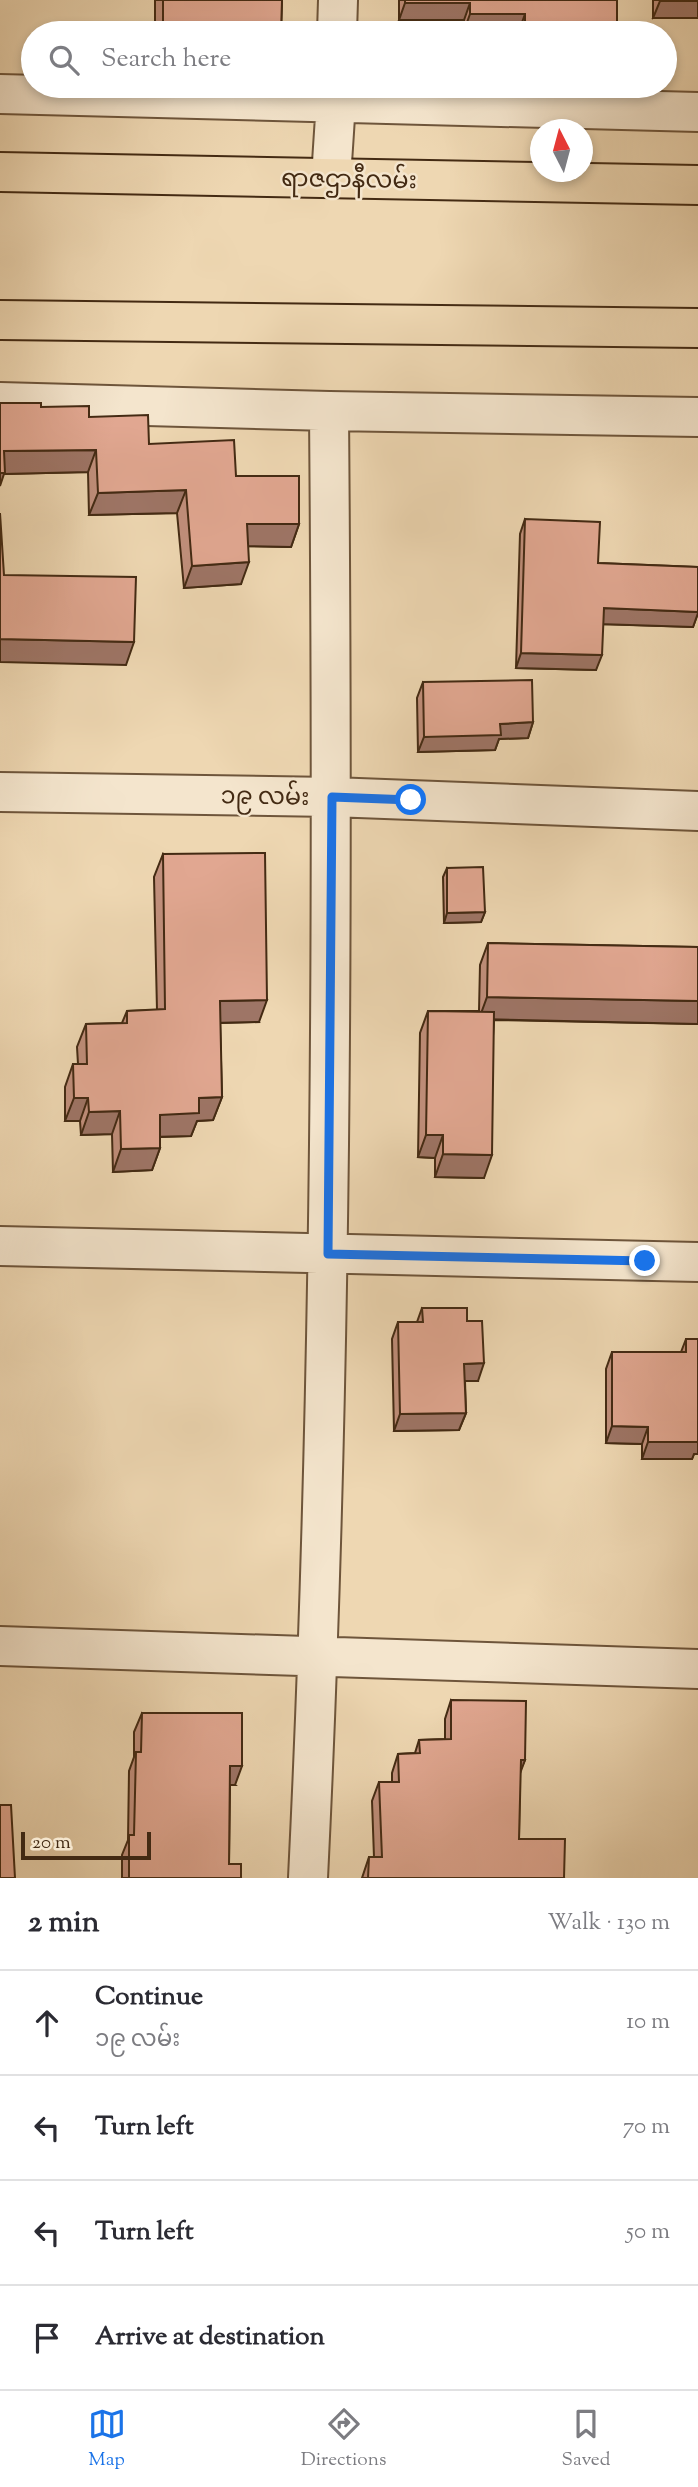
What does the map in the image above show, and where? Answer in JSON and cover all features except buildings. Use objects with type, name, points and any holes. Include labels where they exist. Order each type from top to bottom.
[{"type":"main road","name":"ရာဇဌာနီလမ်း","points":[[0,172],[698,185]]},
{"type":"main road","points":[[0,320],[698,328]]},
{"type":"street","points":[[337,21],[338,0]]},
{"type":"street","points":[[0,94],[21,94]]},
{"type":"street","points":[[331,178],[337,98]]},
{"type":"street","points":[[413,98],[698,113]]},
{"type":"street","points":[[0,402],[698,417]]},
{"type":"street","points":[[308,1878],[319,1656],[328,1254],[332,797],[329,411]]},
{"type":"street","name":"၁၉ လမ်း","points":[[0,792],[332,797],[698,811]]},
{"type":"street","points":[[0,1246],[698,1262]]},
{"type":"street","points":[[0,1646],[698,1669]]},
{"type":"route","points":[[411,800],[332,797],[328,1254],[645,1261]]}]
